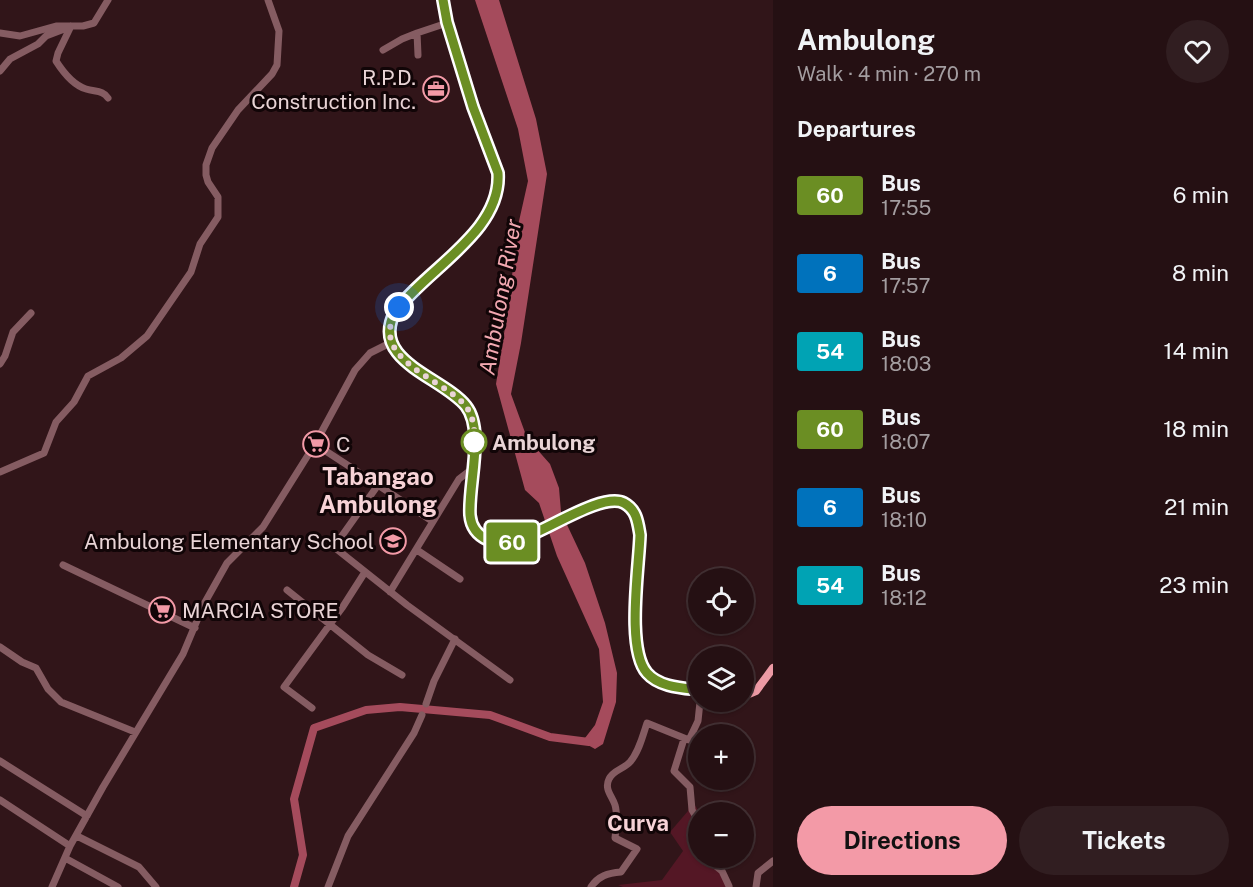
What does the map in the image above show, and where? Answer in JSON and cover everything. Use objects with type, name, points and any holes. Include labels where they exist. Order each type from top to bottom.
[{"type":"main road","points":[[443,0],[447,22],[473,107],[498,173],[499,183],[494,203],[483,221],[395,312],[390,326],[394,349],[404,361],[465,405],[473,421],[475,429],[470,515],[476,531],[483,537],[500,543],[523,539],[568,517],[611,501],[624,503],[631,508],[638,521],[640,535],[635,640],[639,658],[646,672],[657,681],[688,689]]},
{"type":"main road","points":[[754,692],[773,668]]},
{"type":"street","points":[[0,33],[20,36],[56,26],[83,27],[94,23],[108,0]]},
{"type":"street","points":[[2,469],[44,453],[56,422],[74,402],[88,376],[121,358],[147,336],[191,272],[200,244],[218,217],[218,197],[208,182],[206,165],[212,148],[238,110],[272,74],[277,65],[279,31],[269,2],[279,0]]},
{"type":"street","points":[[383,50],[402,39],[447,22]]},
{"type":"street","points":[[0,71],[10,59],[38,44],[46,36],[59,33],[70,26]]},
{"type":"street","points":[[70,26],[56,61],[65,74],[80,86],[102,92],[108,98]]},
{"type":"street","points":[[417,33],[418,55]]},
{"type":"street","points":[[0,364],[13,332],[31,313]]},
{"type":"street","points":[[52,887],[70,846],[135,732],[183,654],[204,604],[227,563],[263,527],[315,444],[362,361],[370,353],[392,342]]},
{"type":"street","points":[[315,444],[432,521]]},
{"type":"street","points":[[390,592],[459,479],[472,469]]},
{"type":"street","points":[[378,485],[334,548],[510,680]]},
{"type":"street","points":[[417,549],[460,579]]},
{"type":"street","points":[[63,565],[195,628]]},
{"type":"street","points":[[312,708],[284,687],[342,608],[365,572]]},
{"type":"street","points":[[287,590],[368,655],[402,675]]},
{"type":"street","points":[[426,704],[434,681],[455,639]]},
{"type":"street","points":[[0,647],[22,662],[36,668],[48,689],[61,702],[135,732]]},
{"type":"street","points":[[591,887],[596,879],[621,872],[637,849],[615,838],[615,806],[608,793],[608,780],[632,760],[647,723],[689,740],[698,721],[699,712]]},
{"type":"street","points":[[328,887],[348,837],[414,733],[422,715]]},
{"type":"street","points":[[684,739],[674,771],[677,777],[690,787],[691,802]]},
{"type":"street","points":[[0,761],[87,816]]},
{"type":"street","points":[[0,800],[70,846]]},
{"type":"street","points":[[77,836],[139,867],[156,887]]},
{"type":"street","points":[[65,858],[118,887]]},
{"type":"street","points":[[756,887],[758,873],[773,861]]},
{"type":"street","points":[[718,868],[729,886]]},
{"type":"shaded area","points":[[475,0],[499,0],[536,119],[547,174],[511,394],[527,438],[550,464],[559,488],[561,512],[585,563],[605,623],[617,673],[616,702],[603,744],[595,749],[579,740],[585,738],[595,725],[603,702],[599,649],[557,556],[539,503],[525,490],[496,384],[511,290],[515,239],[528,181],[518,129]]},
{"type":"shaded area","points":[[688,811],[688,868],[722,868],[732,887],[623,887],[618,885],[662,880],[683,851],[670,832]]},
{"type":"waterway","name":"Ambulong River","points":[[294,887],[303,855],[294,799],[314,728],[366,710],[400,707],[490,715],[550,737],[589,742]]},
{"type":"bus line","name":"60","points":[[443,0],[449,30],[473,107],[493,157],[499,183],[494,203],[471,236],[395,312],[390,326],[394,349],[404,361],[447,390],[470,412],[475,429],[470,521],[483,537],[500,543],[523,539],[568,517],[611,501],[624,503],[631,508],[638,521],[640,535],[636,649],[646,672],[657,681],[688,689]]},
{"type":"place","name":"R.P.D. Construction Inc.","points":[[436,89]]},
{"type":"place","name":"Ambulong","points":[[474,442]]},
{"type":"place","name":"C","points":[[316,444]]},
{"type":"place","name":"Ambulong Elementary School","points":[[393,541]]},
{"type":"place","name":"MARCIA STORE","points":[[162,610]]},
{"type":"district","name":"Tabangao Ambulong","points":[[378,490]]},
{"type":"district","name":"Curva","points":[[638,823]]},
{"type":"route","points":[[399,307],[390,326],[394,349],[404,361],[465,405],[470,412],[475,429],[474,442]]}]
